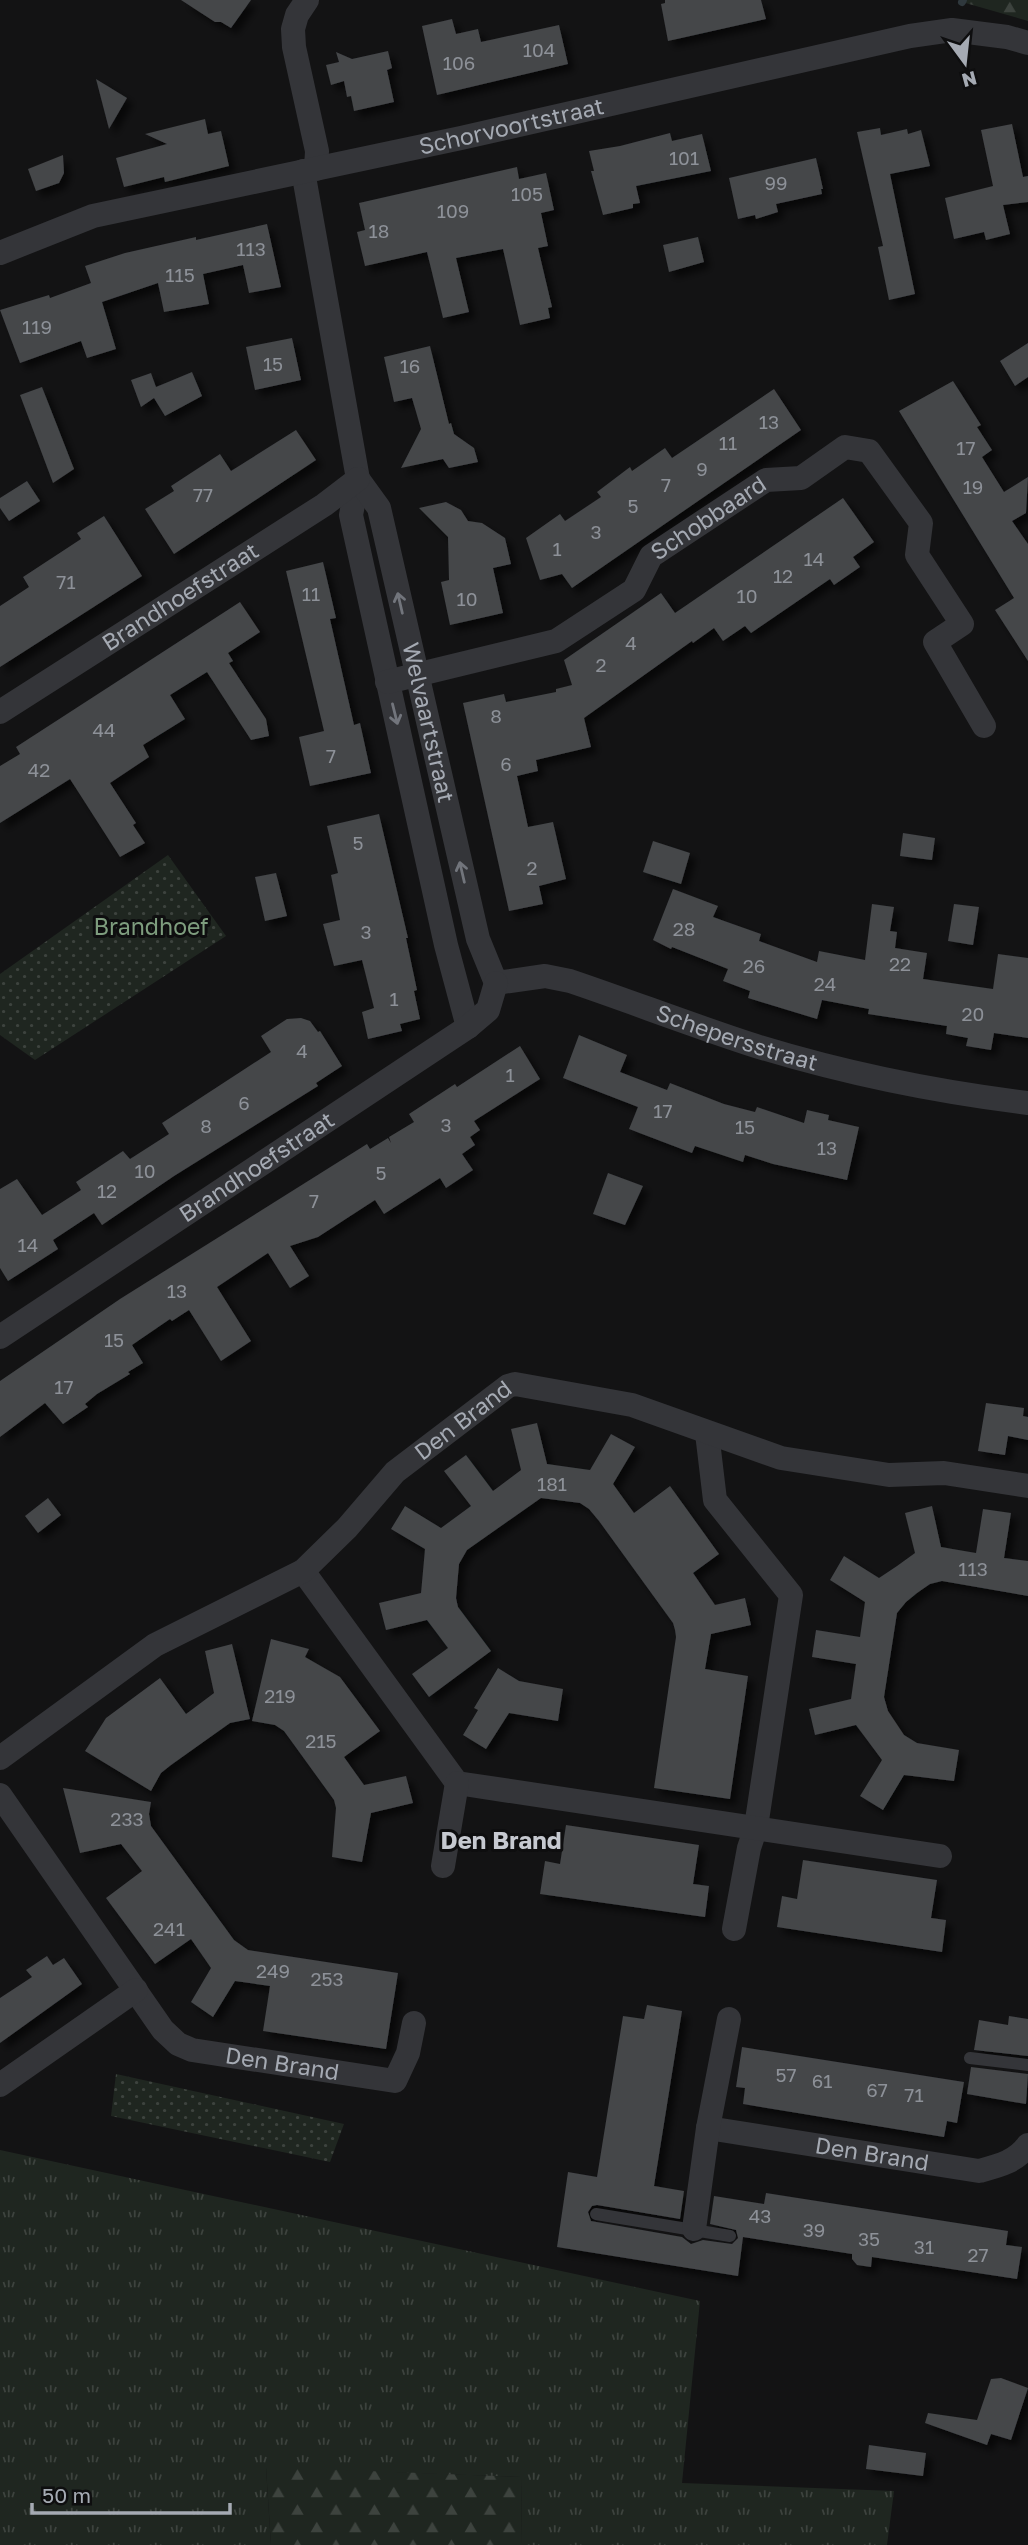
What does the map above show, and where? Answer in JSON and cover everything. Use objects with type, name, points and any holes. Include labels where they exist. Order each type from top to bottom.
[{"type":"street","name":"Welvaartstraat","points":[[307,0],[293,29],[294,47],[317,151],[310,170],[358,480],[351,515],[446,945],[468,1027]]},
{"type":"street","name":"Schorvoortstraat","points":[[0,253],[93,216],[461,138],[911,36],[953,30],[1007,37],[1028,43]]},
{"type":"street","name":"Schobbaard","points":[[416,675],[556,641],[634,590],[652,556],[766,480],[800,478],[845,447],[854,447],[869,451],[921,523],[917,555],[962,624],[935,642],[984,726]]},
{"type":"street","name":"Welvaartstraat","points":[[358,480],[379,508],[478,939]]},
{"type":"street","name":"Brandhoefstraat","points":[[0,712],[324,505],[358,480]]},
{"type":"street","points":[[387,682],[416,675]]},
{"type":"street","points":[[446,945],[478,939],[496,983]]},
{"type":"street","name":"Schepersstraat","points":[[496,983],[545,976],[570,981],[756,1046],[826,1065],[901,1082],[1028,1103]]},
{"type":"street","name":"Brandhoefstraat","points":[[0,1337],[468,1027],[488,1010],[496,983]]},
{"type":"street","name":"Den Brand","points":[[0,1758],[155,1645],[303,1571],[346,1528],[395,1472],[508,1386],[527,1385],[632,1405],[781,1458],[889,1475],[944,1473],[1028,1486]]},
{"type":"street","points":[[707,1433],[715,1500],[791,1594],[756,1827],[749,1848],[734,1929]]},
{"type":"street","points":[[303,1571],[457,1783],[443,1866]]},
{"type":"street","points":[[457,1783],[940,1856]]},
{"type":"street","name":"Den Brand","points":[[0,1795],[163,2030],[178,2044],[192,2050],[395,2081],[408,2053],[414,2023]]},
{"type":"street","points":[[0,2085],[136,1990]]},
{"type":"street","points":[[694,2229],[708,2128],[729,2019]]},
{"type":"street","name":"Den Brand","points":[[708,2128],[979,2171],[1004,2165],[1022,2154],[1028,2145]]},
{"type":"lane","points":[[970,2058],[1028,2065]]},
{"type":"lane","points":[[596,2214],[730,2236]]},
{"type":"green space","points":[[1028,0],[1028,21],[962,2]]},
{"type":"green space","name":"Brandhoef","points":[[168,855],[226,936],[35,1060],[0,1035],[0,974]]},
{"type":"green space","points":[[116,2074],[344,2124],[330,2162],[111,2116]]},
{"type":"green space","points":[[0,2150],[700,2301],[682,2483],[894,2491],[887,2545],[522,2545],[521,2477],[266,2468],[271,2545],[0,2545]]},
{"type":"green space","points":[[266,2467],[521,2477],[522,2545],[271,2545]]},
{"type":"building","points":[[181,0],[251,0],[231,28],[221,22],[215,22]]},
{"type":"building","points":[[665,0],[761,0],[766,19],[668,41],[661,4],[665,3]]},
{"type":"building","points":[[452,19],[456,34],[478,29],[481,42],[559,25],[568,64],[437,95],[422,26]]},
{"type":"building","points":[[388,51],[392,68],[387,70],[394,102],[354,111],[351,96],[347,97],[344,81],[331,85],[326,65],[339,62],[336,52],[352,59]]},
{"type":"building","points":[[96,79],[127,98],[109,129]]},
{"type":"building","points":[[205,119],[208,134],[221,131],[229,166],[165,182],[164,177],[124,187],[116,158],[167,144],[145,134]]},
{"type":"building","points":[[1012,124],[1023,177],[1028,176],[1028,202],[1003,205],[1010,234],[986,240],[984,232],[954,239],[945,198],[993,186],[981,130]]},
{"type":"building","points":[[880,128],[881,135],[907,129],[908,134],[921,130],[930,166],[890,174],[915,294],[889,300],[878,247],[883,246],[857,132]]},
{"type":"building","points":[[670,133],[672,141],[702,134],[711,171],[636,186],[640,203],[633,204],[633,208],[603,215],[591,171],[594,171],[589,151]]},
{"type":"building","points":[[63,155],[64,173],[59,183],[36,191],[28,169]]},
{"type":"building","points":[[816,158],[822,194],[776,204],[778,212],[756,219],[755,215],[738,219],[729,178]]},
{"type":"building","points":[[517,167],[519,179],[546,173],[554,210],[541,213],[548,246],[538,248],[552,307],[548,308],[550,318],[520,325],[503,249],[456,258],[469,312],[443,318],[427,252],[365,266],[357,232],[365,230],[359,203]]},
{"type":"building","points":[[267,224],[281,287],[249,293],[243,265],[203,274],[209,304],[164,312],[158,283],[102,302],[116,349],[87,358],[81,341],[20,363],[0,310],[49,295],[50,298],[91,283],[85,266],[125,253]]},
{"type":"building","points":[[698,237],[704,262],[669,272],[663,245]]},
{"type":"building","points":[[292,338],[301,380],[255,390],[246,347]]},
{"type":"building","points":[[1028,343],[1028,377],[1015,386],[1000,361]]},
{"type":"building","points":[[430,346],[449,424],[451,423],[454,434],[474,448],[478,462],[449,468],[443,459],[401,468],[421,429],[412,398],[394,402],[384,357]]},
{"type":"building","points":[[192,372],[202,396],[165,416],[154,398],[141,407],[131,380],[151,373],[156,387]]},
{"type":"building","points":[[953,381],[981,425],[977,427],[992,450],[982,457],[1004,492],[1028,477],[1026,513],[1012,521],[1028,544],[1028,661],[995,610],[1014,598],[899,411]]},
{"type":"building","points":[[42,387],[74,469],[53,483],[20,395]]},
{"type":"building","points":[[774,389],[801,430],[572,588],[562,574],[540,580],[526,538],[560,514],[565,521],[601,497],[597,492],[630,467],[632,471],[665,448],[672,458]]},
{"type":"building","points":[[296,430],[316,460],[174,554],[145,509],[174,491],[171,486],[220,454],[231,471]]},
{"type":"building","points":[[27,481],[40,501],[9,521],[0,508],[0,498]]},
{"type":"building","points":[[843,498],[874,542],[853,557],[860,567],[834,585],[830,579],[751,633],[745,626],[723,641],[714,628],[693,643],[692,641],[584,718],[591,747],[536,760],[538,771],[517,776],[528,827],[553,822],[566,879],[539,886],[543,904],[509,911],[463,703],[504,694],[506,702],[556,692],[556,689],[572,685],[564,660],[661,593],[675,613]]},
{"type":"building","points":[[446,502],[461,510],[468,521],[482,523],[505,538],[511,564],[493,568],[503,613],[450,625],[441,582],[449,580],[448,537],[419,508]]},
{"type":"building","points":[[104,516],[142,576],[0,667],[0,606],[29,587],[23,577],[81,539],[77,533]]},
{"type":"building","points":[[323,562],[336,618],[330,619],[354,725],[360,723],[371,773],[310,786],[299,737],[324,731],[286,571]]},
{"type":"building","points":[[240,602],[260,632],[228,653],[233,661],[229,663],[266,719],[269,736],[251,740],[207,672],[170,695],[185,719],[143,745],[149,757],[110,783],[136,823],[133,825],[145,843],[120,857],[70,779],[0,823],[0,766],[20,754],[16,747]]},
{"type":"building","points":[[379,814],[408,938],[420,1019],[400,1024],[402,1031],[368,1039],[362,1012],[374,1008],[362,960],[334,966],[323,924],[340,920],[331,875],[338,873],[327,826]]},
{"type":"building","points":[[903,833],[935,838],[932,860],[900,856]]},
{"type":"building","points":[[653,841],[690,853],[681,884],[643,872]]},
{"type":"building","points":[[276,873],[287,916],[265,921],[255,877]]},
{"type":"building","points":[[673,889],[718,906],[713,917],[761,934],[759,941],[817,962],[819,951],[865,960],[872,904],[894,907],[890,931],[897,932],[895,948],[927,953],[923,979],[993,989],[998,954],[1028,958],[1028,1038],[994,1033],[991,1050],[966,1046],[968,1038],[946,1034],[947,1026],[868,1014],[869,1009],[822,1000],[817,1019],[748,998],[750,991],[723,981],[728,969],[653,940]]},
{"type":"building","points":[[954,904],[979,907],[973,945],[948,941]]},
{"type":"building","points":[[301,1018],[310,1021],[318,1032],[320,1031],[342,1066],[316,1083],[318,1086],[174,1176],[102,1225],[94,1213],[53,1240],[58,1249],[8,1281],[0,1268],[0,1189],[17,1179],[42,1215],[81,1190],[76,1182],[123,1151],[130,1159],[169,1134],[162,1123],[271,1052],[261,1036],[287,1019]]},
{"type":"building","points":[[579,1035],[627,1055],[620,1072],[667,1090],[670,1083],[724,1104],[755,1112],[757,1107],[804,1123],[807,1110],[829,1115],[828,1120],[859,1127],[847,1180],[745,1155],[743,1162],[695,1146],[692,1153],[629,1129],[638,1107],[563,1078]]},
{"type":"building","points":[[520,1046],[540,1079],[474,1121],[480,1130],[470,1137],[475,1145],[462,1154],[473,1170],[446,1188],[440,1178],[384,1214],[375,1200],[318,1237],[290,1246],[309,1276],[290,1288],[268,1253],[217,1287],[251,1341],[221,1361],[189,1310],[172,1321],[170,1319],[132,1345],[143,1363],[97,1394],[85,1404],[88,1407],[63,1424],[45,1403],[0,1437],[0,1381],[120,1299],[367,1144],[370,1149],[388,1138],[391,1143],[389,1137],[414,1122],[409,1114]]},
{"type":"building","points":[[608,1173],[643,1186],[625,1225],[593,1214]]},
{"type":"building","points":[[986,1403],[1024,1408],[1023,1416],[1028,1417],[1028,1440],[1008,1436],[1005,1455],[978,1451]]},
{"type":"building","points":[[537,1423],[547,1464],[590,1470],[611,1434],[635,1447],[613,1484],[634,1513],[670,1486],[719,1554],[693,1573],[715,1605],[745,1598],[751,1625],[711,1634],[705,1669],[748,1676],[730,1799],[654,1788],[675,1630],[673,1623],[599,1521],[580,1503],[541,1498],[467,1550],[459,1564],[456,1598],[458,1607],[491,1651],[429,1697],[412,1674],[448,1648],[427,1620],[386,1630],[379,1603],[421,1593],[425,1549],[391,1529],[405,1506],[441,1528],[471,1506],[444,1471],[466,1455],[493,1491],[521,1470],[511,1429]]},
{"type":"building","points":[[48,1498],[61,1515],[38,1533],[25,1516]]},
{"type":"building","points":[[932,1506],[941,1547],[976,1553],[983,1509],[1011,1513],[1004,1558],[1028,1561],[1028,1596],[942,1581],[930,1584],[917,1593],[897,1613],[884,1697],[888,1711],[904,1735],[917,1743],[959,1750],[954,1781],[904,1775],[883,1810],[860,1796],[882,1760],[856,1725],[815,1735],[809,1709],[851,1699],[856,1664],[812,1657],[816,1630],[860,1637],[865,1602],[830,1580],[844,1556],[879,1578],[915,1553],[905,1513]]},
{"type":"building","points":[[271,1639],[309,1649],[305,1657],[340,1677],[380,1731],[344,1757],[364,1785],[406,1776],[413,1803],[371,1813],[362,1862],[332,1857],[336,1808],[334,1800],[284,1731],[275,1725],[252,1721]]},
{"type":"building","points":[[232,1644],[250,1719],[230,1723],[171,1765],[161,1773],[151,1791],[85,1751],[106,1718],[160,1678],[186,1714],[214,1693],[205,1651]]},
{"type":"building","points":[[498,1668],[519,1681],[563,1689],[558,1721],[509,1713],[486,1749],[463,1735],[478,1710],[474,1708]]},
{"type":"building","points":[[63,1788],[151,1802],[151,1826],[234,1940],[248,1950],[398,1973],[386,2049],[263,2031],[270,1986],[235,1981],[213,2017],[191,2002],[211,1968],[191,1939],[155,1964],[106,1898],[142,1871],[121,1844],[80,1853]]},
{"type":"building","points":[[566,1825],[699,1845],[693,1884],[709,1886],[705,1917],[540,1894],[545,1861],[560,1864]]},
{"type":"building","points":[[803,1860],[937,1880],[931,1918],[946,1920],[942,1952],[777,1927],[782,1896],[797,1899]]},
{"type":"building","points":[[47,1956],[53,1965],[64,1958],[82,1984],[0,2043],[0,1998],[32,1977],[26,1970]]},
{"type":"building","points":[[647,2005],[682,2011],[654,2186],[684,2191],[680,2219],[597,2205],[592,2206],[588,2212],[591,2221],[682,2237],[691,2244],[703,2240],[732,2244],[738,2238],[736,2230],[710,2224],[714,2196],[764,2204],[766,2193],[1008,2231],[1006,2245],[1022,2247],[1017,2279],[872,2257],[871,2267],[857,2265],[852,2254],[743,2237],[738,2276],[557,2247],[568,2172],[597,2177],[623,2016],[644,2019]]},
{"type":"building","points":[[1009,2016],[1028,2019],[1028,2056],[974,2050],[979,2020],[1008,2025]]},
{"type":"building","points":[[742,2047],[964,2082],[957,2123],[947,2121],[944,2137],[743,2104],[745,2088],[736,2087]]},
{"type":"building","points":[[971,2067],[1028,2074],[1026,2104],[967,2094]]},
{"type":"building","points":[[1001,2378],[1028,2388],[1011,2440],[991,2434],[987,2445],[925,2423],[928,2413],[977,2420],[991,2379]]},
{"type":"building","points":[[869,2445],[926,2453],[923,2476],[866,2469]]},
{"type":"district","name":"Den Brand","points":[[501,1841]]}]
